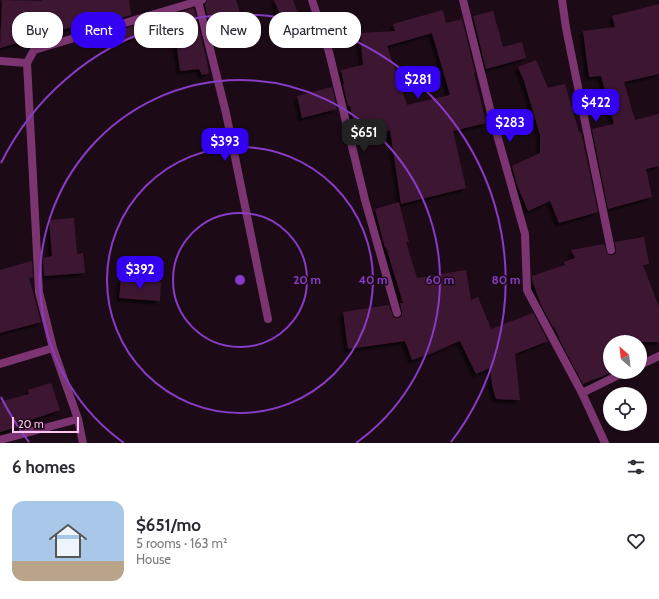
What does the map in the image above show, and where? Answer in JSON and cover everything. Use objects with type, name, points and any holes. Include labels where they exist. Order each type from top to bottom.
[{"type":"street","points":[[83,443],[78,419],[53,348],[39,292],[27,63],[34,50],[200,0],[226,113],[268,319]]},
{"type":"street","points":[[312,0],[328,52],[365,200],[397,313]]},
{"type":"street","points":[[463,0],[490,109],[525,234],[527,290],[582,393],[605,443]]},
{"type":"street","points":[[562,0],[566,28],[611,250]]},
{"type":"street","points":[[0,61],[27,63]]},
{"type":"street","points":[[0,364],[53,348]]},
{"type":"street","points":[[647,362],[659,356]]},
{"type":"street","points":[[582,393],[611,379]]},
{"type":"street","points":[[0,440],[78,419]]},
{"type":"building","points":[[2,0],[129,0],[131,15],[126,16],[126,12],[71,12],[71,27],[63,30],[63,12],[12,12],[12,45],[0,48]]},
{"type":"building","points":[[207,0],[236,0],[240,12],[207,12],[205,5]]},
{"type":"building","points":[[274,0],[293,0],[298,12],[279,12]]},
{"type":"building","points":[[659,4],[659,74],[624,82],[635,120],[659,114],[659,166],[646,169],[652,197],[608,209],[592,129],[614,124],[601,76],[589,77],[583,31],[615,27],[612,16]]},
{"type":"building","points":[[194,8],[195,12],[180,12]]},
{"type":"building","points":[[443,10],[446,23],[462,19],[486,123],[453,131],[466,188],[401,204],[390,130],[371,139],[362,120],[354,122],[350,106],[348,106],[341,70],[363,65],[361,33],[395,31],[393,24]],"holes":[[[432,33],[450,95],[407,105],[387,46]]]},
{"type":"building","points":[[493,11],[503,47],[522,42],[526,58],[486,69],[473,16]]},
{"type":"building","points":[[198,24],[209,73],[202,75],[199,69],[180,71],[177,48],[198,48]]},
{"type":"building","points":[[133,26],[134,38],[126,40],[126,28]]},
{"type":"building","points":[[536,60],[548,88],[565,84],[579,132],[581,132],[598,212],[559,223],[550,201],[528,211],[517,185],[512,166],[540,153],[540,135],[524,81],[518,67]]},
{"type":"building","points":[[332,87],[337,109],[302,118],[297,96]]},
{"type":"building","points":[[399,202],[409,242],[406,242],[417,278],[466,270],[471,300],[478,297],[491,329],[533,313],[548,341],[515,354],[520,400],[496,399],[492,385],[490,368],[476,374],[460,341],[412,360],[405,341],[348,349],[343,312],[389,305],[393,317],[399,318],[402,315],[400,303],[403,303],[386,247],[385,248],[375,209]]},
{"type":"building","points":[[74,218],[77,254],[83,253],[85,273],[44,276],[43,258],[52,256],[49,220]]},
{"type":"building","points":[[644,237],[649,264],[643,265],[659,307],[659,342],[647,342],[647,335],[603,335],[603,376],[583,384],[561,343],[554,326],[554,329],[541,305],[532,276],[565,265],[564,262],[575,258],[571,250],[604,244],[609,255],[615,254],[615,242]]},
{"type":"building","points":[[32,261],[33,277],[29,278],[41,322],[0,333],[0,270]]},
{"type":"building","points":[[121,279],[161,282],[160,301],[119,298]]},
{"type":"building","points":[[51,383],[60,410],[21,423],[22,426],[0,432],[0,402],[29,394],[28,390]]}]
